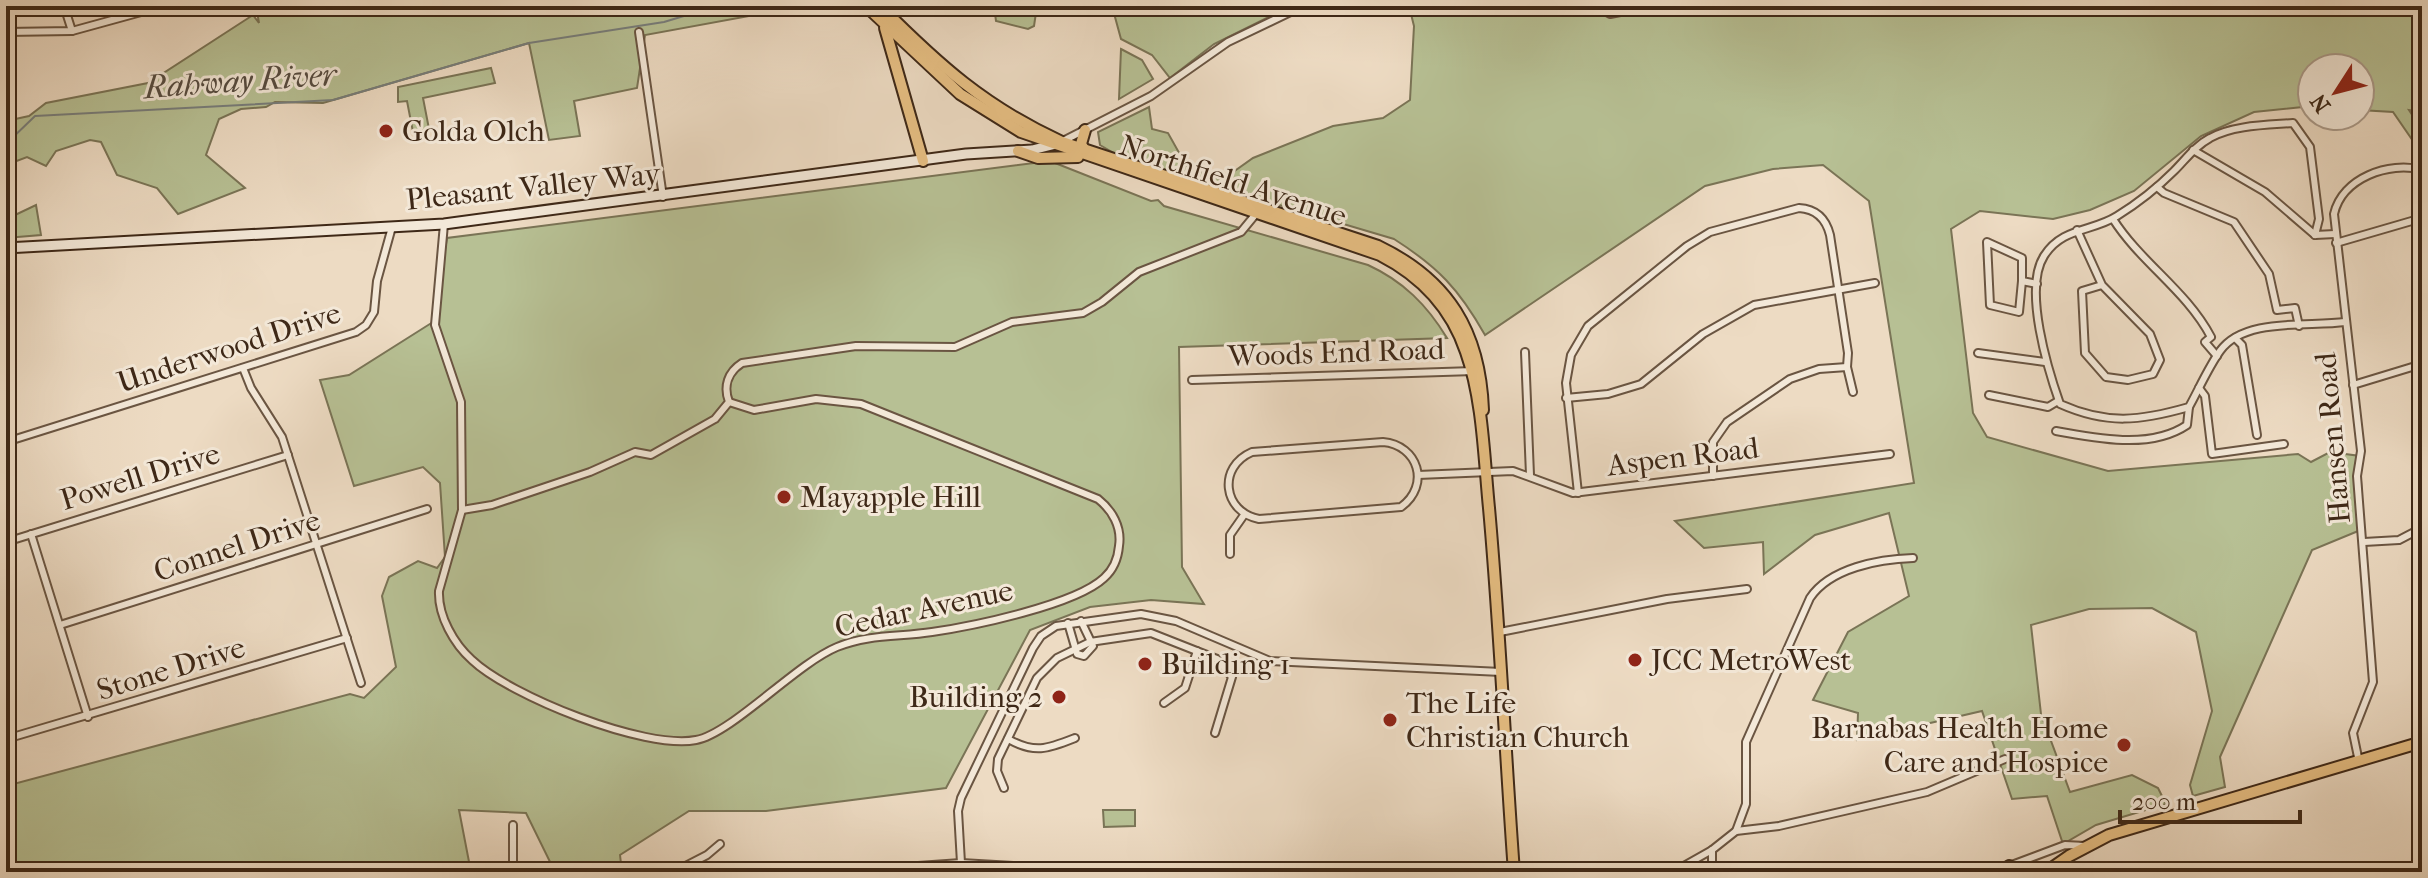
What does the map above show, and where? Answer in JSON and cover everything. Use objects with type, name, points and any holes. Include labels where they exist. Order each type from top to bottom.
[{"type":"main road","name":"Northfield Avenue","points":[[866,6],[883,23],[900,32]]},
{"type":"main road","name":"Northfield Avenue","points":[[880,6],[900,32],[977,106],[1058,144],[1255,215],[1380,255],[1416,277],[1447,311],[1476,371]]},
{"type":"main road","points":[[883,23],[923,161]]},
{"type":"main road","points":[[1018,151],[1038,158],[1084,153],[1081,144],[1085,130]]},
{"type":"main road","name":"Pleasant Valley Way","points":[[6,248],[444,224],[1058,144]]},
{"type":"main road","name":"Northfield Avenue","points":[[1084,153],[1378,246],[1411,262],[1440,288],[1455,310],[1476,371],[1500,632],[1514,872]]},
{"type":"main road","points":[[2048,870],[2109,835],[2422,742]]},
{"type":"main road","points":[[2009,866],[2019,872]]},
{"type":"street","points":[[64,6],[72,31]]},
{"type":"street","points":[[6,32],[72,31],[163,6]]},
{"type":"street","points":[[1058,144],[1151,96],[1228,42],[1303,6]]},
{"type":"street","points":[[1596,6],[1610,14],[1651,6]]},
{"type":"street","points":[[639,32],[663,197]]},
{"type":"street","points":[[2189,407],[2147,419],[2092,418],[2058,401],[2045,362],[2037,284],[2043,257],[2065,233],[2113,219],[2157,187],[2193,150],[2212,136],[2255,125],[2293,123],[2310,147],[2319,219],[2315,235]]},
{"type":"street","points":[[2193,150],[2265,192],[2315,235],[2335,234]]},
{"type":"street","name":"Hansen Road","points":[[2359,762],[2353,733],[2373,682],[2366,627],[2368,586],[2357,476],[2361,451],[2335,234],[2338,202],[2351,185],[2384,169],[2422,170]]},
{"type":"street","points":[[2157,187],[2164,193],[2234,222],[2269,274],[2277,310],[2295,308],[2299,326]]},
{"type":"street","points":[[1578,493],[1566,398],[1567,369],[1588,326],[1710,232],[1799,208],[1811,210],[1829,228],[1853,392]]},
{"type":"street","points":[[462,510],[492,505],[635,452],[651,455],[715,419],[727,404],[726,389],[731,372],[750,360],[856,346],[955,347],[1012,322],[1083,313],[1139,272],[1241,232],[1255,215]]},
{"type":"street","points":[[2336,243],[2422,218]]},
{"type":"street","points":[[2113,219],[2130,245],[2182,294],[2211,337],[2205,342],[2217,356]]},
{"type":"street","name":"Cedar Avenue","points":[[444,224],[435,325],[461,402],[462,510],[439,591],[439,604],[459,647],[488,672],[539,700],[606,726],[669,740],[699,740],[838,646],[878,636],[928,633],[983,623],[1066,598],[1107,576],[1118,556],[1119,530],[1107,506],[1098,499],[905,419],[840,400],[802,400],[754,410],[727,404]]},
{"type":"street","name":"Underwood Drive","points":[[6,442],[356,332],[366,325],[374,312],[377,281],[392,227]]},
{"type":"street","points":[[2077,230],[2102,285],[2150,334],[2160,360],[2153,374],[2128,380],[2106,377],[2085,353],[2082,291],[2102,285]]},
{"type":"street","points":[[1987,242],[2022,258],[2022,281],[2019,312],[1990,305],[1987,242]]},
{"type":"street","points":[[2022,281],[2037,284]]},
{"type":"street","points":[[1566,398],[1608,394],[1641,384],[1703,334],[1754,305],[1875,283]]},
{"type":"street","points":[[2056,431],[2118,441],[2175,433],[2187,425],[2189,407],[2199,388],[2217,356],[2235,338],[2257,329],[2345,322]]},
{"type":"street","points":[[2235,338],[2242,345],[2257,435]]},
{"type":"street","points":[[1525,352],[1530,475]]},
{"type":"street","points":[[1978,353],[2045,362]]},
{"type":"street","points":[[2353,385],[2422,364]]},
{"type":"street","points":[[1713,476],[1713,442],[1727,422],[1790,379],[1819,369],[1847,367]]},
{"type":"street","points":[[243,368],[251,388],[277,427],[288,455],[361,683]]},
{"type":"street","name":"Woods End Road","points":[[1192,380],[1476,371]]},
{"type":"street","points":[[2199,388],[2205,396],[2212,454],[2284,444]]},
{"type":"street","points":[[1989,395],[2048,407],[2058,401]]},
{"type":"street","points":[[1393,443],[1409,451],[1418,475],[1415,493],[1409,501],[1394,509],[1259,519],[1244,515],[1230,498],[1228,477],[1239,459],[1252,452],[1393,443]]},
{"type":"street","name":"Aspen Road","points":[[1418,475],[1485,471],[1530,475],[1556,489],[1578,493],[1890,454]]},
{"type":"street","name":"Powell Drive","points":[[6,542],[288,455]]},
{"type":"street","name":"Connel Drive","points":[[60,625],[427,509]]},
{"type":"street","points":[[1230,554],[1230,535],[1244,515]]},
{"type":"street","points":[[2364,542],[2399,540],[2422,528]]},
{"type":"street","points":[[31,534],[88,717]]},
{"type":"street","points":[[1673,872],[1712,850],[1736,831],[1746,804],[1746,742],[1815,590],[1843,572],[1913,558]]},
{"type":"street","points":[[1500,632],[1542,621],[1747,589]]},
{"type":"street","points":[[961,863],[958,811],[961,797],[1033,648],[1047,630],[1081,621],[1160,616],[1270,661],[1501,672]]},
{"type":"street","points":[[1068,623],[1077,654],[1084,656],[1093,650],[1081,621]]},
{"type":"street","points":[[1004,788],[997,771],[998,759],[1037,678],[1057,658],[1090,642],[1151,633],[1217,659],[1232,677],[1215,733]]},
{"type":"street","name":"Stone Drive","points":[[6,739],[347,638]]},
{"type":"street","points":[[1164,703],[1185,688],[1197,651]]},
{"type":"street","points":[[1008,739],[1027,749],[1042,751],[1075,738]]},
{"type":"street","points":[[1736,831],[1779,826],[1927,792],[2005,759]]},
{"type":"street","points":[[513,825],[513,872]]},
{"type":"street","points":[[674,872],[707,855],[720,844]]},
{"type":"street","points":[[1991,872],[2065,845],[2086,846]]},
{"type":"street","points":[[1712,850],[1712,872]]},
{"type":"street","points":[[832,872],[961,863],[1122,872]]},
{"type":"street","points":[[2009,866],[2036,864],[2048,870]]},
{"type":"street","points":[[1358,872],[1367,866],[1399,867]]},
{"type":"green space","points":[[256,6],[804,6],[645,35],[637,88],[574,101],[580,136],[549,140],[529,43],[323,103],[275,102],[266,107],[241,109],[219,119],[206,155],[245,188],[178,214],[157,188],[117,175],[101,142],[90,140],[56,151],[46,166],[27,157],[6,165],[6,121],[29,116],[46,103],[148,83],[253,15],[259,23]]},
{"type":"green space","points":[[994,6],[1037,6],[1034,26],[1028,29],[996,21]]},
{"type":"green space","points":[[1112,6],[1291,6],[1214,44],[1170,78],[1152,55],[1121,39]]},
{"type":"green space","points":[[1409,6],[2422,6],[2422,112],[2409,110],[2422,130],[2422,154],[2393,112],[2376,111],[2376,52],[2296,52],[2296,108],[2254,112],[2201,136],[2134,191],[2090,210],[2053,219],[1980,211],[1951,229],[1973,413],[1987,437],[2108,471],[2298,454],[2311,462],[2330,452],[2360,456],[2363,529],[2312,550],[2220,757],[2225,787],[2193,796],[2190,785],[2212,711],[2196,632],[2152,608],[2089,609],[2031,625],[2041,714],[2070,792],[2132,775],[2158,788],[2166,804],[2096,825],[2063,844],[2047,796],[2012,799],[1982,711],[1857,740],[1858,713],[1813,700],[1848,632],[1909,596],[1889,513],[1815,535],[1764,574],[1763,542],[1704,548],[1675,521],[1914,483],[1869,201],[1823,165],[1773,169],[1705,186],[1485,335],[1446,280],[1394,239],[1124,159],[1100,145],[1098,132],[1149,107],[1152,129],[1168,133],[1187,167],[1222,180],[1253,158],[1333,126],[1383,118],[1410,100],[1414,26]]},
{"type":"green space","points":[[1121,49],[1142,60],[1153,79],[1119,99]]},
{"type":"green space","points":[[491,68],[495,83],[423,98],[429,129],[413,132],[407,101],[398,102],[398,87]]},
{"type":"green space","points":[[1050,161],[1151,201],[1158,200],[1164,206],[1368,265],[1413,295],[1447,338],[1179,347],[1182,567],[1204,604],[1151,600],[1090,607],[1030,630],[946,788],[766,811],[689,811],[620,855],[622,872],[555,872],[526,813],[459,810],[471,872],[6,872],[6,786],[350,694],[364,698],[396,667],[382,596],[389,577],[418,561],[437,568],[445,557],[440,483],[423,467],[354,486],[320,380],[349,375],[433,322],[447,238]]},
{"type":"green space","points":[[6,187],[13,216],[36,205],[41,235],[6,238]]},
{"type":"green space","points":[[1103,810],[1135,810],[1135,826],[1104,827]]},
{"type":"waterway","name":"Rahway River","points":[[6,144],[35,116],[333,100],[529,43],[664,22],[717,6]]},
{"type":"place","name":"Golda Olch","points":[[386,131]]},
{"type":"place","name":"Mayapple Hill","points":[[784,497]]},
{"type":"place","name":"JCC MetroWest","points":[[1635,660]]},
{"type":"place","name":"Building 1","points":[[1145,664]]},
{"type":"place","name":"Building 2","points":[[1059,697]]},
{"type":"place","name":"The Life Christian Church","points":[[1390,720]]},
{"type":"place","name":"Barnabas Health Home Care and Hospice","points":[[2124,745]]}]
